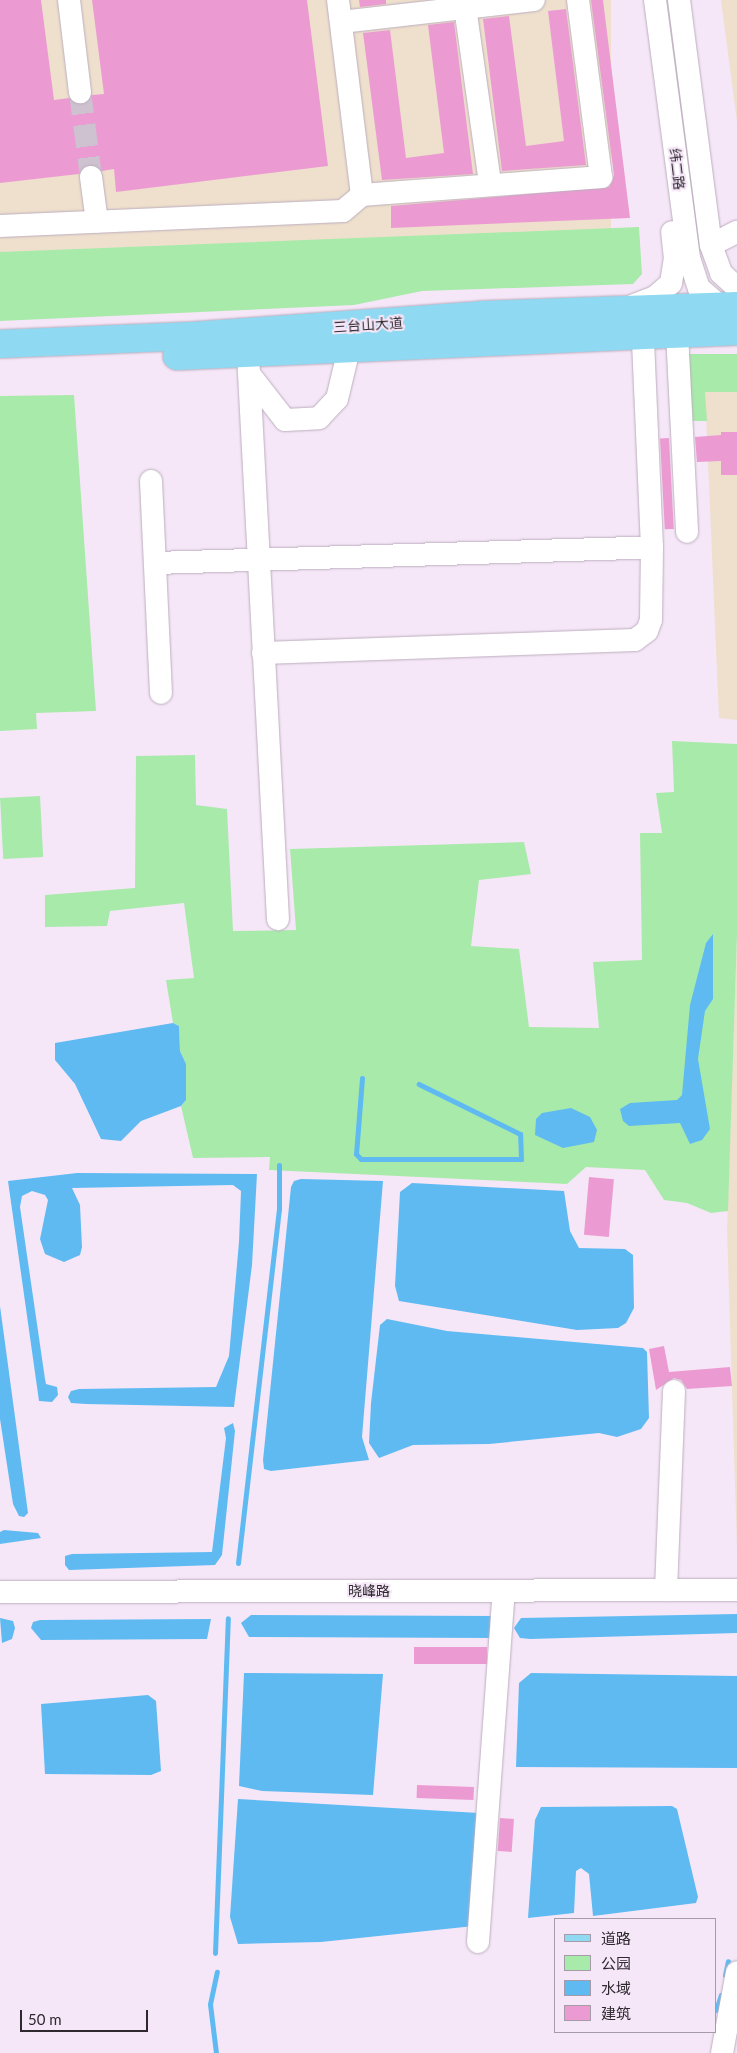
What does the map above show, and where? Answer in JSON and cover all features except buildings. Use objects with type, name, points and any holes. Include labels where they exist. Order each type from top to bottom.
[{"type":"main road","name":"三台山大道","points":[[0,362],[349,349],[634,318],[733,305]]},
{"type":"main road","name":"三台山大道","points":[[0,344],[248,353],[482,315],[634,318],[677,333],[737,331]]},
{"type":"street","points":[[69,0],[80,92]]},
{"type":"street","points":[[362,195],[340,11],[534,0]]},
{"type":"street","points":[[0,226],[343,211],[362,195],[490,183],[601,176],[578,0]]},
{"type":"street","name":"纬二路","points":[[655,0],[690,258],[699,288],[733,305]]},
{"type":"street","name":"纬二路","points":[[679,0],[710,244],[733,305]]},
{"type":"street","points":[[465,4],[490,183]]},
{"type":"street","points":[[264,653],[635,640],[647,630],[651,620],[652,547],[634,318],[665,291],[674,273],[657,110],[661,47]]},
{"type":"street","points":[[91,177],[97,222]]},
{"type":"street","points":[[710,244],[737,232]]},
{"type":"street","points":[[677,333],[687,532]]},
{"type":"street","points":[[248,353],[285,420],[319,418],[337,399],[349,349]]},
{"type":"street","points":[[248,353],[278,919]]},
{"type":"street","points":[[151,481],[161,693]]},
{"type":"street","points":[[155,563],[652,547]]},
{"type":"street","points":[[666,1590],[674,1391]]},
{"type":"street","name":"晓峰路","points":[[0,1592],[737,1590]]},
{"type":"street","points":[[478,1942],[504,1591]]},
{"type":"street","points":[[722,2053],[737,1972]]},
{"type":"shaded area","points":[[0,0],[611,0],[611,252],[0,252]]},
{"type":"shaded area","points":[[721,0],[737,0],[737,122]]},
{"type":"shaded area","points":[[705,392],[737,392],[737,720],[719,718]]},
{"type":"shaded area","points":[[737,933],[737,1547],[727,1230]]},
{"type":"green space","points":[[639,227],[642,274],[633,284],[422,291],[354,305],[0,321],[0,252]]},
{"type":"green space","points":[[685,354],[737,354],[737,392],[705,392],[707,421],[687,421]]},
{"type":"green space","points":[[74,395],[96,711],[36,713],[37,729],[0,731],[0,396]]},
{"type":"green space","points":[[672,741],[737,744],[737,934],[728,1211],[711,1213],[687,1203],[664,1200],[645,1170],[586,1167],[567,1184],[269,1170],[270,1157],[193,1158],[181,1106],[186,1100],[186,1064],[180,1051],[179,1026],[173,1023],[166,980],[194,978],[184,903],[110,911],[107,926],[45,927],[45,895],[135,888],[136,756],[195,755],[196,805],[227,809],[233,931],[296,930],[290,849],[524,842],[531,874],[479,880],[471,946],[519,949],[529,1027],[599,1028],[593,962],[642,960],[640,833],[662,833],[656,793],[674,792]]},
{"type":"green space","points":[[40,796],[43,857],[3,859],[0,798]]},
{"type":"water","points":[[713,934],[713,999],[705,1011],[698,1059],[710,1129],[702,1140],[690,1144],[680,1123],[629,1126],[623,1121],[620,1109],[630,1103],[677,1100],[682,1095],[690,1005],[706,943]]},
{"type":"water","points":[[173,1023],[179,1026],[180,1051],[186,1064],[186,1100],[181,1106],[141,1121],[121,1141],[101,1139],[75,1084],[55,1060],[55,1043]]},
{"type":"water","points":[[571,1108],[590,1117],[597,1130],[594,1142],[563,1148],[535,1135],[536,1119],[542,1113]]},
{"type":"water","points":[[77,1173],[257,1174],[252,1265],[234,1407],[86,1404],[71,1403],[68,1397],[71,1391],[79,1389],[216,1387],[229,1356],[239,1242],[241,1191],[233,1185],[72,1188],[80,1205],[82,1247],[80,1255],[64,1262],[45,1254],[40,1239],[48,1200],[45,1195],[32,1191],[22,1196],[20,1207],[45,1379],[46,1384],[57,1387],[58,1395],[52,1402],[39,1401],[8,1181]]},
{"type":"water","points":[[301,1179],[383,1181],[362,1437],[369,1460],[271,1471],[264,1469],[263,1460],[291,1187],[294,1181]]},
{"type":"water","points":[[412,1183],[564,1191],[570,1231],[579,1248],[625,1249],[633,1255],[634,1308],[626,1323],[618,1328],[577,1330],[399,1301],[395,1286],[400,1192]]},
{"type":"water","points":[[0,1306],[28,1513],[24,1517],[19,1516],[13,1504],[0,1419]]},
{"type":"water","points":[[387,1319],[447,1331],[643,1348],[647,1352],[649,1418],[641,1429],[617,1437],[599,1433],[489,1444],[413,1445],[379,1458],[369,1443],[371,1403],[380,1325]]},
{"type":"water","points":[[233,1423],[235,1431],[222,1555],[215,1565],[69,1570],[65,1565],[65,1556],[72,1554],[212,1552],[226,1438],[224,1428]]},
{"type":"water","points":[[4,1530],[38,1533],[41,1538],[0,1544],[0,1532]]},
{"type":"water","points":[[737,1614],[737,1633],[530,1639],[520,1638],[514,1628],[521,1618]]},
{"type":"water","points":[[251,1615],[496,1616],[492,1638],[249,1637],[241,1623]]},
{"type":"water","points":[[0,1618],[13,1621],[15,1628],[12,1639],[2,1643]]},
{"type":"water","points":[[211,1619],[207,1639],[41,1640],[31,1628],[33,1622],[40,1620]]},
{"type":"water","points":[[244,1673],[383,1674],[373,1795],[262,1791],[239,1786]]},
{"type":"water","points":[[531,1673],[737,1676],[737,1768],[516,1767],[519,1683]]},
{"type":"water","points":[[148,1695],[156,1701],[161,1771],[151,1775],[45,1774],[41,1704]]},
{"type":"water","points":[[238,1799],[479,1813],[474,1926],[321,1942],[238,1944],[230,1917]]},
{"type":"water","points":[[672,1806],[677,1809],[698,1897],[696,1903],[593,1916],[589,1874],[581,1868],[576,1871],[574,1913],[528,1918],[535,1820],[541,1807]]},
{"type":"waterway","points":[[362,1078],[356,1154],[361,1159],[521,1159],[520,1134],[419,1084]]},
{"type":"waterway","points":[[238,1563],[279,1209],[279,1165]]},
{"type":"waterway","points":[[215,1953],[228,1618]]},
{"type":"waterway","points":[[725,1975],[728,1961]]},
{"type":"waterway","points":[[216,2053],[210,2004],[217,1972]]},
{"type":"waterway","points":[[717,2007],[721,1995]]},
{"type":"tunnel","points":[[80,92],[91,177]]}]
